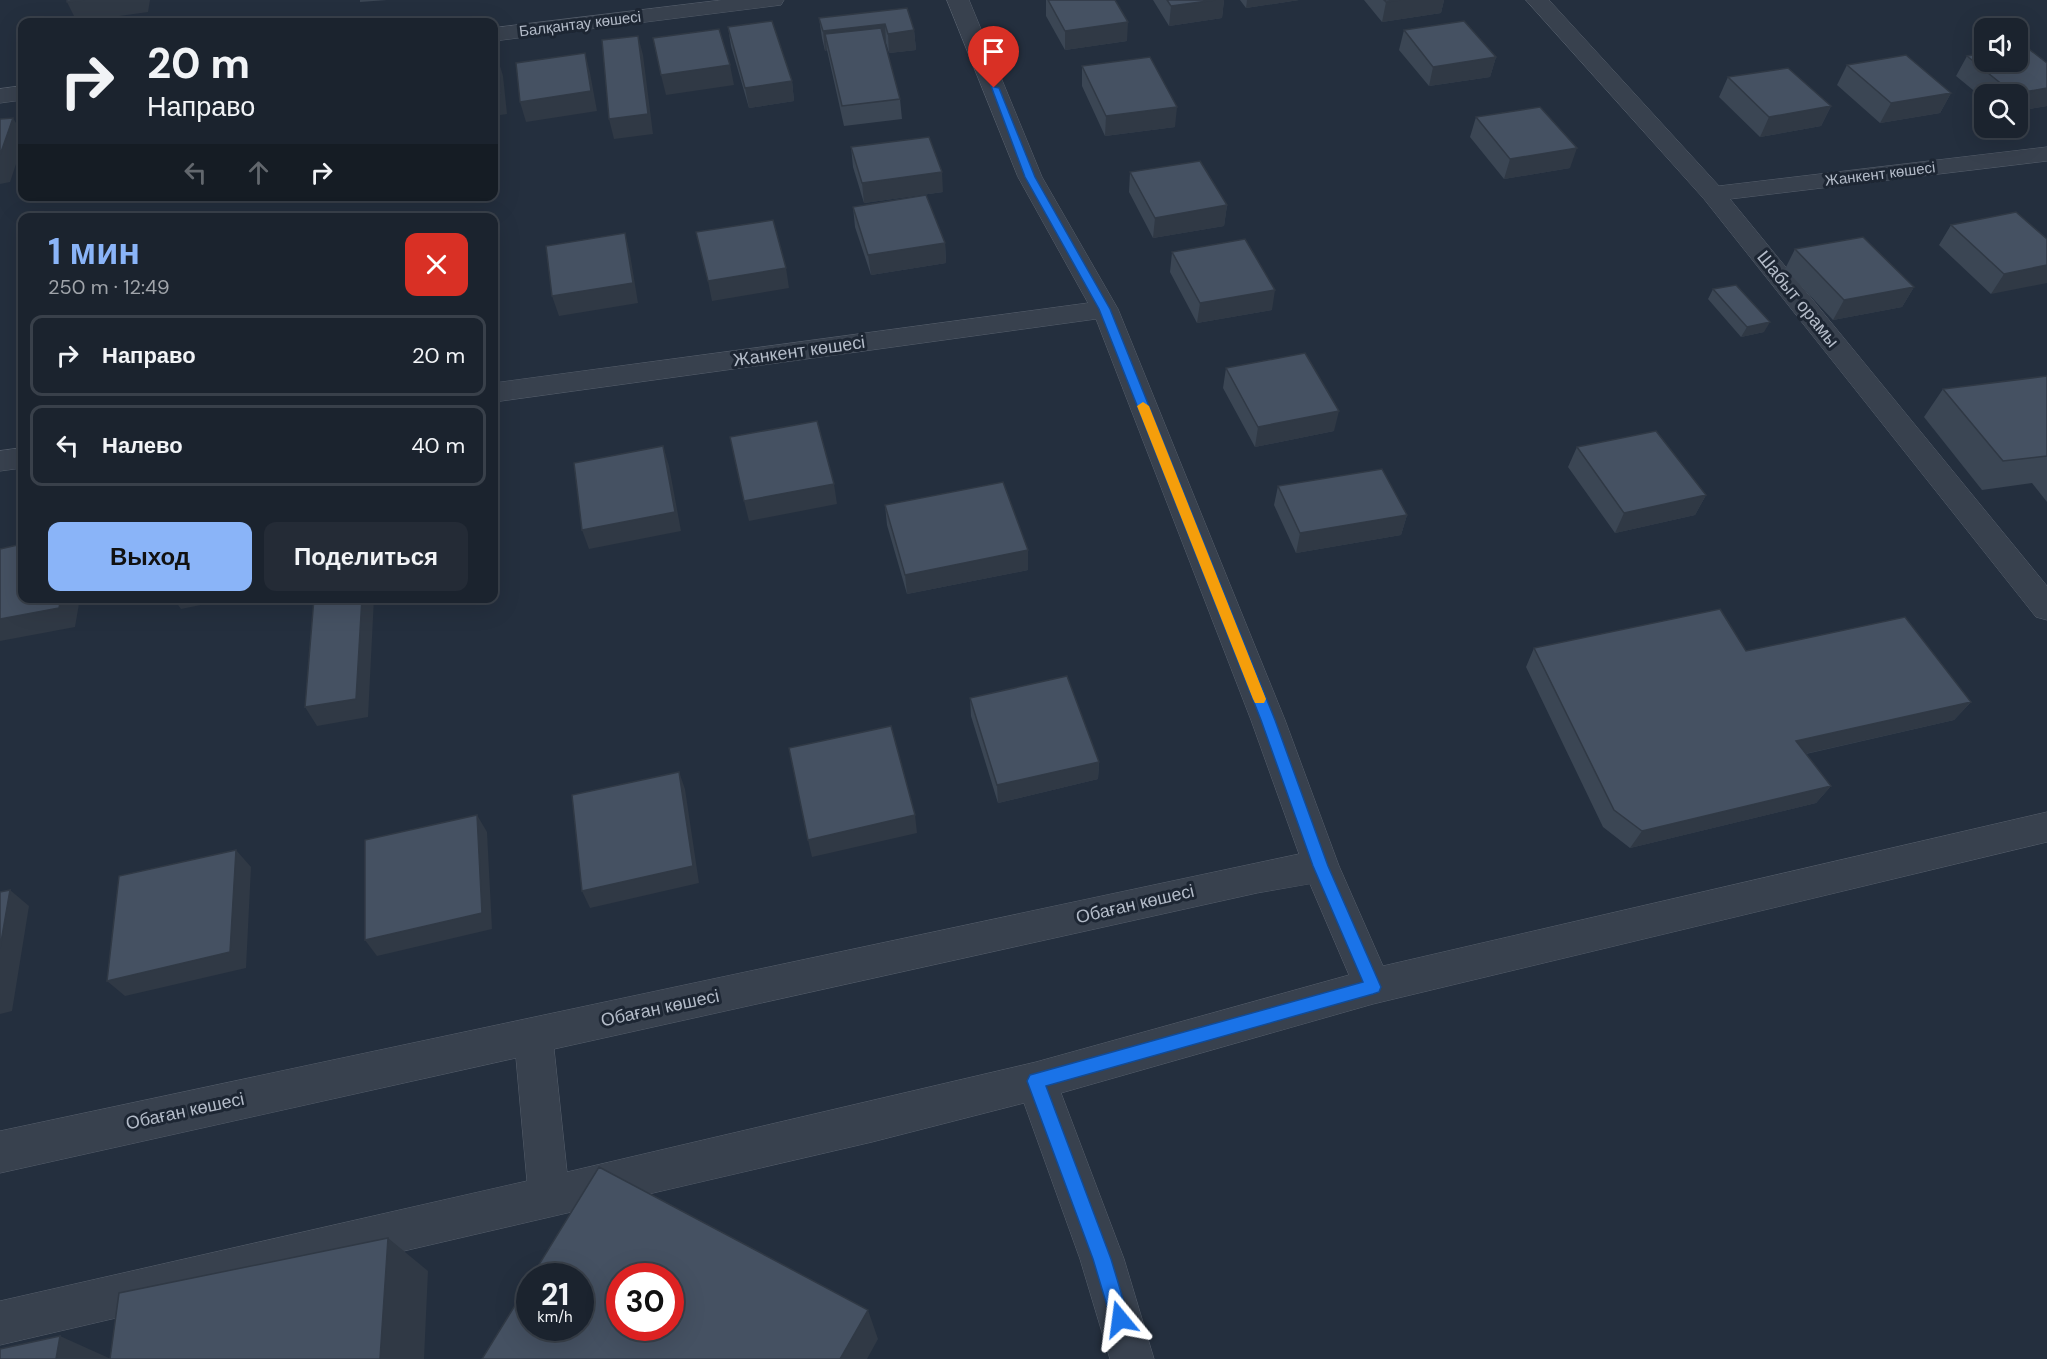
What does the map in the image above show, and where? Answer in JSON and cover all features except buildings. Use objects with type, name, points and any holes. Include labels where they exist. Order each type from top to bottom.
[{"type":"street","name":"Балқантау көшесі","points":[[498,34],[773,0]]},
{"type":"street","points":[[958,0],[1030,177],[1105,309],[1268,720],[1321,866],[1373,987]]},
{"type":"street","name":"Шабыт орамы","points":[[1537,0],[1713,194],[2047,608]]},
{"type":"street","points":[[0,96],[18,94]]},
{"type":"street","name":"Жанкент көшесі","points":[[1713,194],[2047,154]]},
{"type":"street","name":"Жанкент көшесі","points":[[498,392],[1105,309]]},
{"type":"street","points":[[0,461],[18,459]]},
{"type":"street","points":[[0,1323],[872,1122],[1036,1081],[1373,987],[2047,827]]},
{"type":"street","name":"Обаған көшесі","points":[[0,1152],[1257,877],[1321,866]]},
{"type":"street","points":[[533,1035],[549,1196]]},
{"type":"street","points":[[1036,1081],[1102,1259],[1132,1359]]},
{"type":"slow traffic","points":[[1143,406],[1260,699]]},
{"type":"route","points":[[994,88],[1030,177],[1105,309],[1268,720],[1321,866],[1373,987],[1036,1081],[1102,1259],[1120,1319]]}]
